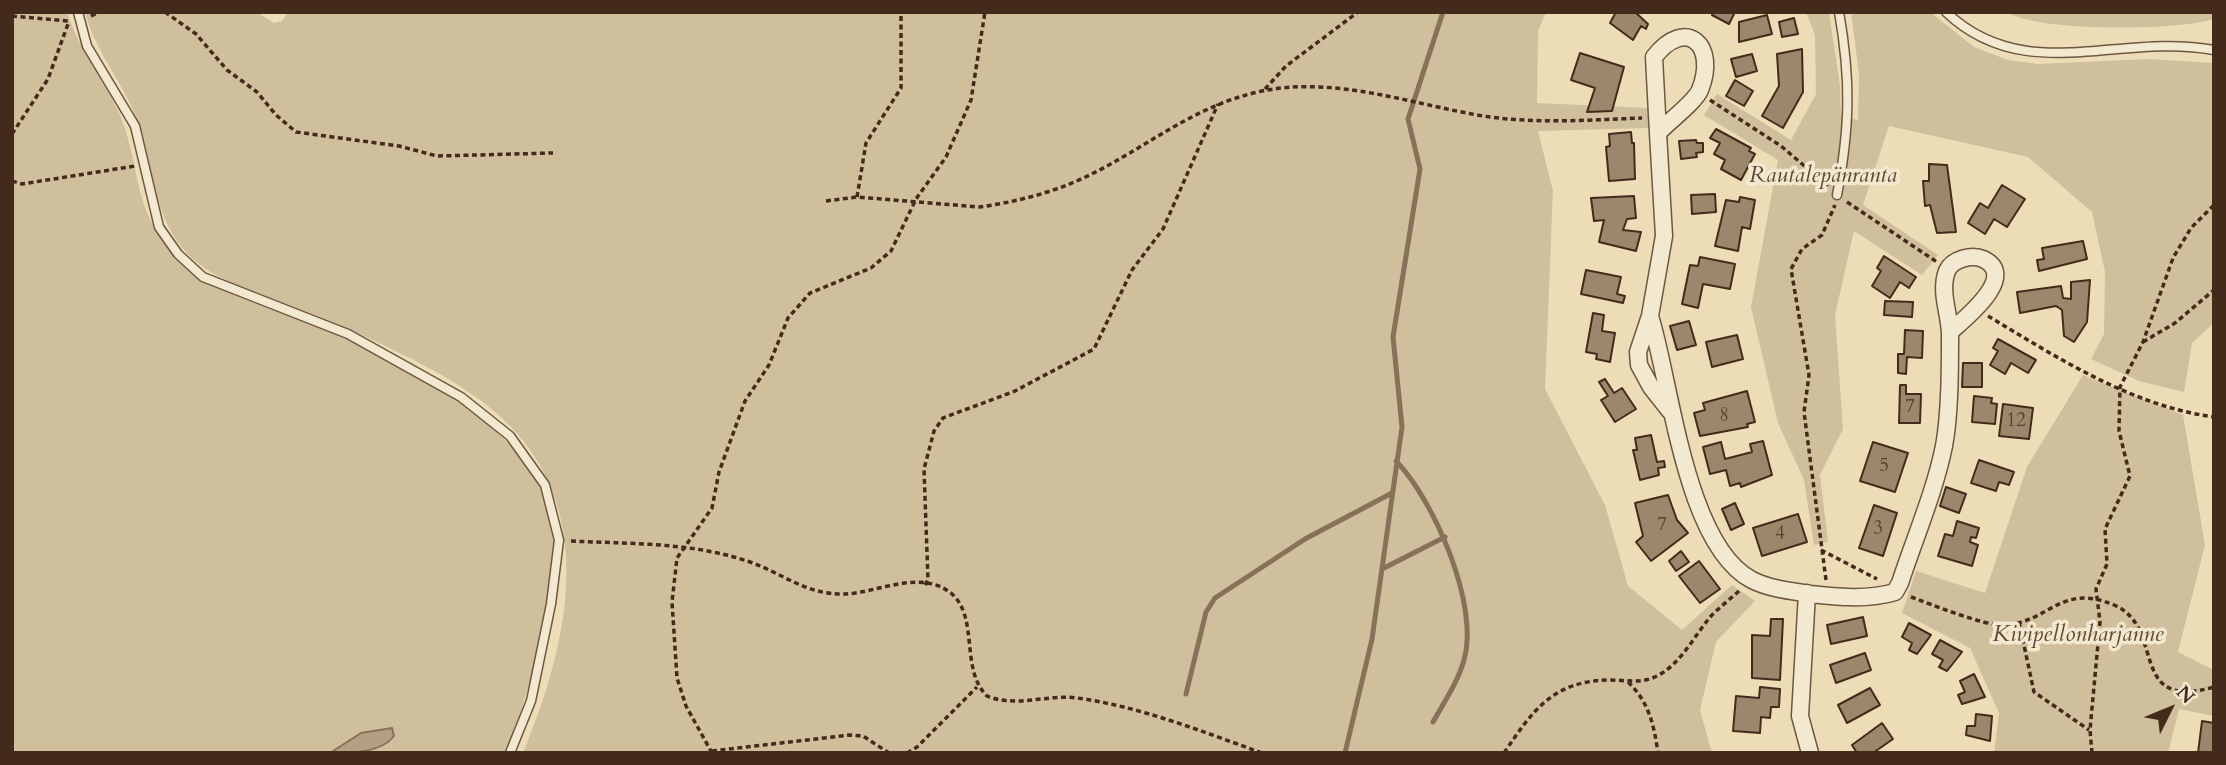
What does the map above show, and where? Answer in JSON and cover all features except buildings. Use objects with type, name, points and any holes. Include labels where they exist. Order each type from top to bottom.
[{"type":"street","points":[[1657,125],[1699,94],[1706,71],[1705,51],[1698,41],[1682,37],[1667,41],[1654,57],[1657,125],[1664,236],[1650,316],[1641,340],[1639,365],[1651,387],[1671,412]]},
{"type":"street","points":[[1650,316],[1667,379],[1671,412],[1698,505],[1719,545],[1751,580],[1779,589],[1828,596],[1882,596],[1895,592],[1944,446],[1950,332],[1944,291],[1947,270],[1956,262],[1972,256],[1986,260],[1993,268],[1995,283],[1978,310],[1950,332]]},
{"type":"street","points":[[1807,593],[1800,716],[1812,750]]},
{"type":"lane","points":[[1837,195],[1849,116],[1849,77],[1839,12]]},
{"type":"lane","points":[[1946,12],[1970,34],[2007,49],[2047,54],[2175,45],[2214,50]]},
{"type":"lane","points":[[79,16],[88,46],[135,126],[159,227],[178,254],[203,277],[348,334],[461,397],[510,436],[545,485],[559,540],[551,604],[531,701],[510,753]]},
{"type":"path","points":[[165,12],[195,34],[228,70],[257,92],[276,115],[296,132],[399,146],[437,156],[553,153]]},
{"type":"path","points":[[857,197],[866,143],[901,88],[901,12]]},
{"type":"path","points":[[889,753],[863,736],[850,735],[712,752],[686,706],[677,678],[672,602],[675,568],[684,546],[702,526],[712,508],[719,472],[745,401],[769,365],[788,318],[810,293],[881,261],[897,243],[916,199],[946,157],[971,100],[985,12]]},
{"type":"path","points":[[1264,91],[1286,66],[1358,12]]},
{"type":"path","points":[[12,16],[69,22],[79,16]]},
{"type":"path","points":[[12,134],[48,79],[69,22]]},
{"type":"path","points":[[826,201],[857,197],[916,199],[979,207],[1062,186],[1218,103],[1264,91],[1321,86],[1486,116],[1535,121],[1657,125]]},
{"type":"path","points":[[1699,94],[1781,146],[1837,195],[1947,270]]},
{"type":"path","points":[[925,585],[928,580],[925,469],[934,431],[943,418],[1015,391],[1094,349],[1132,270],[1163,229],[1218,103]]},
{"type":"path","points":[[12,181],[22,184],[144,164]]},
{"type":"path","points":[[1828,596],[1816,486],[1804,412],[1809,375],[1791,269],[1802,249],[1822,235],[1837,195]]},
{"type":"path","points":[[2092,753],[2090,730],[2100,630],[2097,585],[2107,564],[2105,529],[2130,476],[2119,431],[2120,387],[2143,342],[2173,258],[2191,228],[2214,205]]},
{"type":"path","points":[[2143,342],[2175,323],[2214,289]]},
{"type":"path","points":[[1978,310],[2078,370],[2180,411],[2214,417]]},
{"type":"path","points":[[559,540],[684,546],[750,562],[796,586],[844,594],[902,582],[949,592],[962,607],[978,687],[988,696],[999,701],[1056,696],[1079,698],[1199,730],[1262,753]]},
{"type":"path","points":[[1821,550],[1874,577],[1895,592],[1994,624],[2019,622],[2075,597],[2099,599],[2117,606],[2134,619],[2161,684],[2173,691],[2187,692],[2214,687]]},
{"type":"path","points":[[1504,753],[1528,718],[1549,696],[1570,686],[1607,680],[1649,679],[1670,666],[1712,616],[1751,580]]},
{"type":"path","points":[[2019,622],[2034,692],[2090,730]]},
{"type":"path","points":[[1626,681],[1643,697],[1654,727],[1658,753]]},
{"type":"path","points":[[907,753],[917,747],[978,687]]},
{"type":"green space","points":[[12,12],[67,12],[78,39],[120,115],[152,224],[191,271],[218,288],[311,324],[429,382],[496,431],[523,460],[543,492],[553,527],[553,561],[533,668],[524,703],[505,753],[353,753],[391,740],[394,736],[392,728],[330,753],[12,753]]},
{"type":"green space","points":[[85,12],[256,12],[274,23],[282,21],[288,12],[1546,12],[1538,31],[1537,103],[1650,108],[1650,128],[1538,131],[1553,191],[1545,389],[1605,505],[1628,586],[1682,630],[1732,585],[1755,601],[1716,642],[1700,710],[1712,753],[523,753],[552,670],[562,627],[566,583],[565,541],[555,500],[537,461],[509,425],[494,411],[441,374],[316,315],[223,279],[199,264],[183,249],[171,232],[163,213],[134,112],[94,38]]},
{"type":"green space","name":"Rautalepänranta","points":[[1806,12],[1829,12],[1840,86],[1841,117],[1858,120],[1859,74],[1851,12],[1930,12],[1974,47],[2008,60],[2038,64],[2149,59],[2214,63],[2214,323],[2192,343],[2184,392],[2139,381],[2091,359],[2104,334],[2105,272],[2092,212],[2028,157],[1889,126],[1863,205],[1938,255],[1922,275],[1854,231],[1835,315],[1843,429],[1820,475],[1828,542],[1814,545],[1804,480],[1778,423],[1751,307],[1778,160],[1704,115],[1717,94],[1791,140],[1816,94],[1815,35]]},
{"type":"green space","points":[[2006,12],[2214,12],[2214,19],[2171,26],[2108,28],[2047,23],[2023,19]]},
{"type":"green space","name":"Kivipellonharjanne","points":[[2083,375],[2183,415],[2205,545],[2178,652],[2214,670],[2214,716],[2179,709],[2168,753],[1994,753],[1999,713],[1970,648],[1902,613],[1916,571],[1985,593],[2027,467]]},
{"type":"shaded area","points":[[392,728],[394,736],[381,746],[365,751],[330,753],[361,733]]},
{"type":"waterway","points":[[1345,753],[1372,639],[1402,427],[1393,337],[1420,169],[1408,119],[1443,12]]},
{"type":"waterway","points":[[1396,461],[1425,501],[1438,527],[1460,584],[1465,612],[1467,638],[1464,660],[1433,722]]},
{"type":"waterway","points":[[1186,694],[1206,612],[1215,598],[1305,539],[1392,493]]},
{"type":"waterway","points":[[1382,569],[1445,537]]}]
